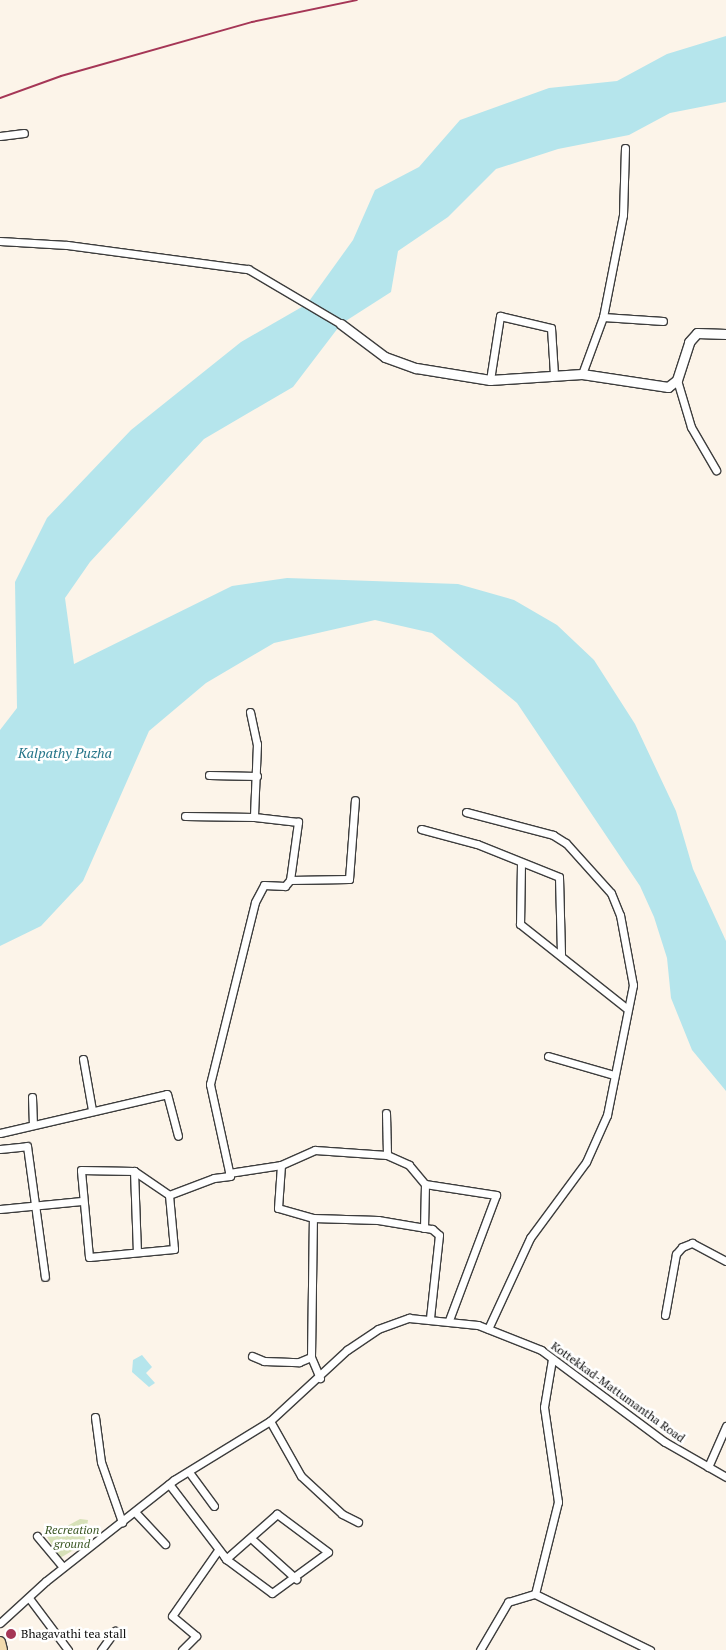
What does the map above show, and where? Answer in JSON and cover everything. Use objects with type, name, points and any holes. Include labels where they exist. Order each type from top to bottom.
[{"type":"main road","points":[[0,1642],[2,1650]]},
{"type":"street","points":[[0,136],[24,132]]},
{"type":"street","points":[[582,374],[604,317],[624,215],[624,148]]},
{"type":"street","points":[[0,241],[52,243],[227,265],[248,270],[341,324],[385,357],[408,366],[490,380],[554,374],[582,374],[668,387],[677,380]]},
{"type":"street","points":[[490,380],[500,316],[551,328],[554,374]]},
{"type":"street","points":[[604,317],[663,321]]},
{"type":"street","points":[[716,470],[691,427],[677,380],[689,342],[697,333],[726,334]]},
{"type":"street","points":[[250,712],[257,744],[254,817]]},
{"type":"street","points":[[209,775],[257,776]]},
{"type":"street","points":[[290,880],[349,879],[355,800]]},
{"type":"street","points":[[466,812],[553,835],[566,843],[611,892],[620,915],[633,986],[626,1008],[607,1115],[586,1162],[530,1238],[488,1329]]},
{"type":"street","points":[[185,816],[254,817],[298,822],[290,880],[285,886],[264,885],[255,902],[210,1084],[230,1173]]},
{"type":"street","points":[[421,829],[477,844],[559,877],[561,882],[561,955]]},
{"type":"street","points":[[521,863],[520,924],[543,946],[561,955],[626,1008]]},
{"type":"street","points":[[548,1056],[614,1074]]},
{"type":"street","points":[[83,1059],[92,1110]]},
{"type":"street","points":[[0,1133],[92,1110],[168,1094],[178,1136]]},
{"type":"street","points":[[32,1096],[33,1125]]},
{"type":"street","points":[[386,1113],[387,1155]]},
{"type":"street","points":[[0,1149],[27,1146],[45,1277]]},
{"type":"street","points":[[169,1194],[214,1178],[230,1176],[230,1173],[281,1165],[315,1150],[387,1155],[409,1165],[425,1184],[496,1195],[449,1320]]},
{"type":"street","points":[[281,1165],[278,1208],[313,1218],[378,1220],[424,1228],[439,1235],[430,1318]]},
{"type":"street","points":[[81,1170],[134,1171],[169,1194],[174,1249],[89,1257],[82,1201],[81,1170]]},
{"type":"street","points":[[134,1171],[137,1252]]},
{"type":"street","points":[[424,1228],[425,1184]]},
{"type":"street","points":[[0,1209],[82,1201]]},
{"type":"street","points":[[313,1218],[311,1357],[320,1378]]},
{"type":"street","points":[[665,1315],[676,1254],[682,1247],[698,1245],[726,1261]]},
{"type":"street","name":"Kottekkad-Mattumantha Road","points":[[0,1622],[63,1567],[169,1484],[270,1421],[320,1378],[346,1350],[378,1329],[409,1318],[449,1320],[488,1329],[541,1350],[665,1442],[726,1477]]},
{"type":"street","points":[[252,1356],[264,1361],[299,1362],[311,1357]]},
{"type":"street","points":[[535,1594],[558,1502],[544,1407],[552,1359]]},
{"type":"street","points":[[95,1416],[101,1462],[122,1522]]},
{"type":"street","points":[[270,1421],[301,1476],[342,1514],[358,1522]]},
{"type":"street","points":[[708,1467],[726,1426]]},
{"type":"street","points":[[189,1472],[214,1506]]},
{"type":"street","points":[[169,1484],[226,1559],[272,1593],[296,1579],[328,1552],[277,1514],[226,1559]]},
{"type":"street","points":[[135,1512],[165,1544]]},
{"type":"street","points":[[37,1536],[63,1567]]},
{"type":"street","points":[[254,1541],[296,1579]]},
{"type":"street","points":[[182,1650],[196,1636],[172,1616],[218,1550]]},
{"type":"street","points":[[480,1650],[508,1602],[535,1594],[650,1650]]},
{"type":"street","points":[[29,1598],[68,1650]]},
{"type":"street","points":[[101,1650],[115,1631]]},
{"type":"green space","name":"Recreation ground","points":[[80,1519],[88,1520],[84,1544],[60,1558],[47,1537]]},
{"type":"water","name":"Kalpathy Puzha","points":[[726,36],[726,102],[670,113],[629,135],[558,149],[496,169],[448,217],[398,251],[391,292],[341,324],[293,387],[204,439],[90,562],[65,598],[74,664],[232,586],[287,578],[458,584],[514,600],[557,625],[594,660],[635,724],[676,811],[693,869],[726,941],[726,1091],[692,1050],[671,998],[667,958],[654,917],[640,886],[517,703],[432,633],[375,620],[274,643],[206,683],[149,731],[83,881],[41,926],[0,946],[0,730],[17,708],[15,582],[47,518],[131,430],[241,342],[307,304],[353,240],[375,190],[419,167],[460,120],[549,88],[617,81],[667,54]]},
{"type":"water","points":[[142,1355],[152,1367],[146,1373],[155,1383],[149,1387],[132,1372],[133,1360]]},
{"type":"railway","points":[[0,98],[61,76],[252,22],[357,0]]},
{"type":"place","name":"Bhagavathi tea stall","points":[[11,1634]]}]
